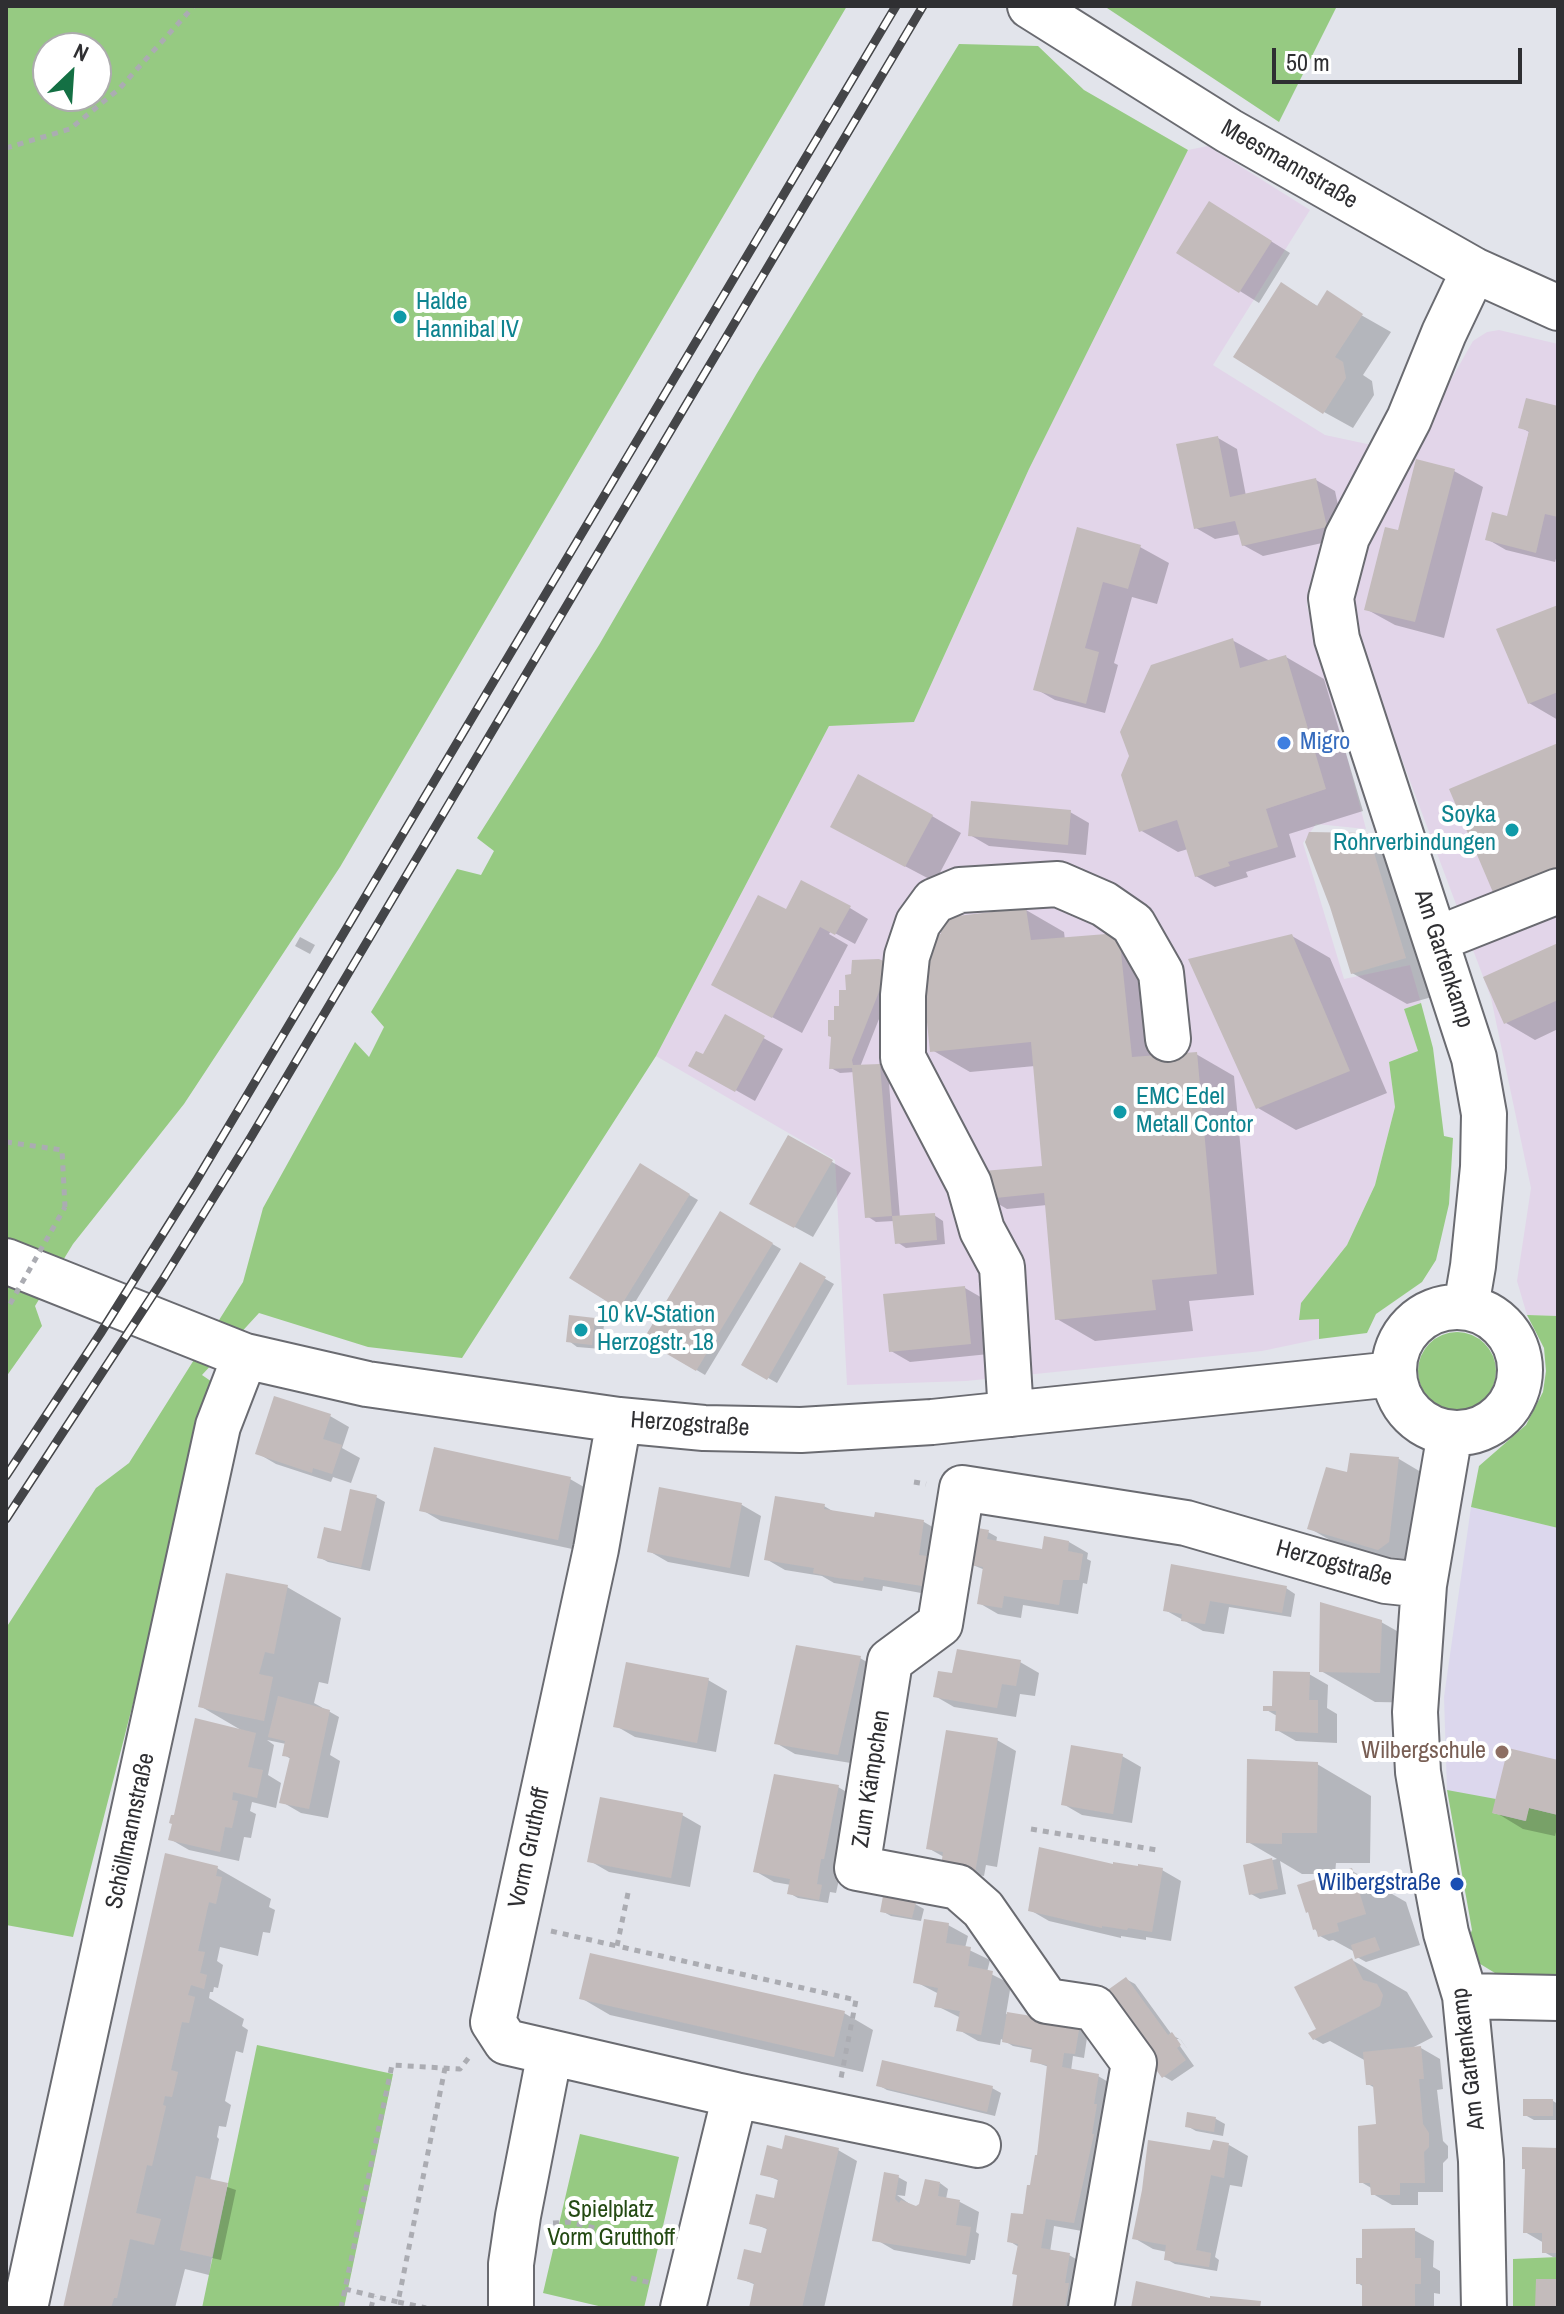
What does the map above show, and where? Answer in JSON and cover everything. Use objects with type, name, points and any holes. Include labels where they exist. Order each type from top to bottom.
[{"type":"street","name":"Meesmannstraße","points":[[1030,6],[1229,131],[1474,270],[1558,308]]},
{"type":"street","name":"Am Gartenkamp","points":[[1466,1307],[1481,1192],[1484,1114],[1474,1058],[1337,639],[1331,598],[1347,537],[1409,419],[1474,270]]},
{"type":"street","points":[[1011,1414],[1002,1267],[982,1230],[969,1184],[903,1058],[903,995],[907,956],[918,923],[934,901],[960,890],[1058,884],[1104,904],[1133,924],[1161,973],[1168,1039]]},
{"type":"street","points":[[1437,939],[1558,891]]},
{"type":"street","name":"Herzogstraße","points":[[6,1261],[245,1356],[367,1384],[619,1420],[704,1428],[801,1430],[1011,1414],[1394,1374]]},
{"type":"street","points":[[1466,1307],[1482,1312],[1504,1327],[1516,1346],[1521,1365],[1518,1388],[1510,1406],[1486,1427],[1450,1433],[1426,1425],[1412,1414],[1399,1394],[1394,1374],[1396,1352],[1406,1332],[1419,1319],[1439,1309],[1466,1307]]},
{"type":"street","name":"Schöllmannstraße","points":[[25,2308],[218,1426],[245,1356]]},
{"type":"street","name":"Vorm Gruthoff","points":[[493,2022],[596,1549],[619,1420]]},
{"type":"street","name":"Am Gartenkamp","points":[[1450,1433],[1424,1585],[1415,1712],[1418,1772],[1446,1933],[1465,1996],[1481,2161],[1484,2308]]},
{"type":"street","name":"Herzogstraße","points":[[962,1488],[1186,1523],[1386,1581],[1424,1585]]},
{"type":"street","name":"Zum Kämpchen","points":[[962,1488],[940,1624],[890,1661],[857,1868],[958,1887],[983,1909],[1047,2001],[1094,2008],[1134,2063],[1091,2308]]},
{"type":"street","points":[[1465,1996],[1558,1998]]},
{"type":"street","points":[[493,2022],[506,2042],[735,2095],[978,2145]]},
{"type":"street","points":[[511,2308],[511,2264],[518,2216],[550,2052]]},
{"type":"street","points":[[683,2308],[735,2095]]},
{"type":"path","points":[[6,148],[70,129],[119,89],[194,6]]},
{"type":"path","points":[[6,1142],[62,1150],[65,1207],[6,1313]]},
{"type":"path","points":[[1031,1829],[1157,1850]]},
{"type":"path","points":[[617,1946],[628,1893]]},
{"type":"path","points":[[514,1923],[856,2000],[834,2114]]},
{"type":"path","points":[[341,2308],[392,2065],[460,2069],[493,2022]]},
{"type":"path","points":[[398,2302],[445,2068]]},
{"type":"path","points":[[569,2222],[595,2228]]},
{"type":"path","points":[[345,2289],[426,2308]]},
{"type":"path","points":[[371,2308],[374,2296]]},
{"type":"shaded area","points":[[1208,146],[1310,210],[1213,365],[1325,435],[1381,447],[1366,466],[1314,577],[1308,590],[1307,606],[1366,829],[1316,824],[1303,843],[1344,979],[1410,965],[1421,1003],[1404,1009],[1418,1051],[1389,1062],[1395,1107],[1375,1185],[1347,1245],[1301,1303],[1319,1319],[1319,1339],[1262,1351],[966,1381],[847,1385],[835,1160],[656,1056],[829,726],[914,722],[1029,469],[1116,291],[1188,150]]},
{"type":"shaded area","points":[[1499,330],[1558,344],[1558,1316],[1527,1315],[1517,1281],[1531,1188],[1491,998],[1360,647],[1351,596],[1360,555],[1397,475],[1473,341],[1487,332]]},
{"type":"shaded area","name":"Wilbergschule","points":[[1471,1507],[1558,1528],[1558,1956],[1447,1790],[1444,1697]]},
{"type":"green space","points":[[6,6],[847,6],[340,867],[184,1104],[73,1244],[35,1306],[42,1326],[6,1377]]},
{"type":"green space","points":[[1104,6],[1337,6],[1279,122]]},
{"type":"green space","points":[[959,44],[1038,46],[1084,90],[1188,150],[1029,469],[914,722],[829,726],[656,1056],[462,1358],[368,1347],[259,1313],[202,1375],[215,1384],[73,1937],[6,1925],[6,1628],[96,1488],[129,1463],[243,1282],[263,1208],[274,1188],[355,1042],[369,1057],[384,1027],[371,1012],[457,869],[481,875],[494,851],[477,838],[599,645],[757,373]]},
{"type":"green space","points":[[1421,1003],[1433,1048],[1444,1136],[1453,1138],[1449,1204],[1436,1260],[1422,1282],[1376,1314],[1367,1333],[1319,1339],[1319,1319],[1299,1320],[1301,1303],[1347,1245],[1375,1185],[1395,1107],[1389,1062],[1418,1051],[1404,1009]]},
{"type":"green space","points":[[1527,1315],[1558,1316],[1558,1528],[1471,1507],[1479,1466],[1526,1425],[1543,1392],[1546,1371],[1544,1348]]},
{"type":"green space","points":[[1457,1332],[1472,1335],[1485,1343],[1493,1356],[1496,1371],[1493,1386],[1485,1399],[1472,1407],[1457,1410],[1442,1407],[1429,1399],[1421,1386],[1418,1371],[1421,1356],[1429,1343],[1442,1335]]},
{"type":"green space","points":[[1447,1790],[1496,1799],[1493,1813],[1525,1821],[1529,1808],[1558,1815],[1558,1983],[1508,1981],[1477,1962],[1466,1945],[1472,1930]]},
{"type":"green space","points":[[257,2045],[393,2074],[344,2308],[202,2308]]},
{"type":"green space","name":"Spielplatz Vorm Grutthoff","points":[[580,2134],[679,2157],[644,2308],[607,2308],[543,2293]]},
{"type":"green space","points":[[1558,2257],[1558,2308],[1513,2308],[1513,2259]]},
{"type":"building","points":[[1209,201],[1272,241],[1239,293],[1176,253]]},
{"type":"building","points":[[1281,282],[1317,306],[1327,290],[1363,314],[1335,357],[1343,362],[1346,378],[1323,414],[1233,357]]},
{"type":"building","points":[[1526,398],[1558,406],[1558,517],[1545,514],[1536,553],[1485,540],[1492,512],[1507,516],[1529,431],[1518,428]]},
{"type":"building","points":[[1218,436],[1230,497],[1316,478],[1327,527],[1242,546],[1235,521],[1194,529],[1176,444]]},
{"type":"building","points":[[1416,459],[1455,469],[1415,622],[1364,610],[1385,527],[1398,530]]},
{"type":"building","points":[[1077,527],[1141,545],[1128,589],[1103,582],[1085,648],[1099,652],[1086,704],[1033,690]]},
{"type":"building","points":[[1558,605],[1558,692],[1528,704],[1496,629]]},
{"type":"building","points":[[1233,638],[1240,668],[1286,655],[1326,789],[1266,809],[1278,847],[1228,862],[1230,866],[1195,877],[1177,820],[1139,832],[1121,775],[1129,756],[1120,732],[1151,665]]},
{"type":"building","name":"Soyka Rohrverbindungen","points":[[1558,743],[1558,871],[1495,897],[1449,789]]},
{"type":"building","points":[[858,774],[933,815],[905,867],[830,827]]},
{"type":"building","points":[[971,801],[1071,810],[1068,845],[968,836]]},
{"type":"building","points":[[1309,832],[1368,833],[1406,958],[1351,974],[1305,842]]},
{"type":"building","points":[[801,880],[851,906],[835,935],[820,927],[772,1018],[711,985],[758,895],[786,909]]},
{"type":"building","name":"EMC Edel Metall Contor","points":[[1026,908],[1031,940],[1119,933],[1132,1057],[1197,1052],[1217,1274],[1152,1280],[1156,1310],[1055,1320],[1044,1193],[986,1199],[983,1171],[1042,1166],[1031,1042],[930,1052],[920,952],[934,951],[933,933],[941,934],[940,918]]},
{"type":"building","points":[[1292,934],[1350,1071],[1256,1109],[1188,959]]},
{"type":"building","points":[[1558,943],[1558,1000],[1504,1024],[1483,977]]},
{"type":"building","points":[[879,959],[890,964],[852,1060],[853,1065],[880,1064],[892,1216],[865,1218],[852,1068],[829,1069],[831,1037],[828,1036],[828,1020],[834,1020],[834,1006],[839,1006],[839,990],[846,990],[845,975],[851,974],[852,960]]},
{"type":"building","points":[[725,1014],[765,1036],[735,1092],[688,1066],[696,1051],[703,1054]]},
{"type":"building","points":[[788,1135],[833,1160],[794,1228],[749,1204]]},
{"type":"building","points":[[640,1163],[690,1194],[619,1309],[569,1278]]},
{"type":"building","points":[[720,1211],[773,1243],[696,1371],[643,1340]]},
{"type":"building","points":[[935,1213],[937,1240],[895,1244],[892,1216]]},
{"type":"building","points":[[800,1262],[826,1277],[767,1380],[741,1365]]},
{"type":"building","points":[[965,1286],[971,1344],[889,1352],[883,1294]]},
{"type":"building","name":"10 kV-Station Herzogstr. 18","points":[[569,1315],[595,1318],[592,1345],[566,1342]]},
{"type":"building","points":[[274,1396],[331,1414],[323,1439],[342,1445],[332,1474],[313,1468],[312,1473],[255,1454]]},
{"type":"building","points":[[434,1447],[571,1477],[558,1540],[419,1511]]},
{"type":"building","points":[[1350,1453],[1399,1457],[1389,1542],[1378,1550],[1307,1529],[1326,1467],[1347,1472]]},
{"type":"building","points":[[659,1487],[742,1503],[730,1568],[647,1552]]},
{"type":"building","points":[[350,1489],[377,1495],[361,1568],[317,1558],[324,1527],[341,1531]]},
{"type":"building","points":[[775,1496],[825,1504],[824,1509],[874,1517],[875,1512],[924,1520],[919,1555],[934,1557],[929,1587],[864,1577],[863,1581],[838,1578],[813,1573],[814,1568],[764,1560]]},
{"type":"building","points":[[972,1527],[989,1530],[987,1539],[1042,1549],[1044,1536],[1069,1541],[1068,1551],[1083,1554],[1079,1580],[1063,1580],[1059,1605],[1004,1596],[1002,1608],[977,1604],[983,1567],[966,1564]]},
{"type":"building","points":[[1171,1564],[1287,1586],[1282,1613],[1210,1601],[1205,1624],[1181,1621],[1182,1614],[1163,1611]]},
{"type":"building","points":[[226,1573],[288,1585],[274,1654],[265,1652],[259,1674],[273,1677],[264,1721],[198,1707]]},
{"type":"building","points":[[1320,1602],[1382,1620],[1380,1673],[1319,1672]]},
{"type":"building","points":[[796,1645],[861,1656],[838,1755],[774,1744]]},
{"type":"building","points":[[957,1649],[1021,1660],[1016,1686],[1002,1684],[997,1708],[933,1697],[938,1671],[952,1673]]},
{"type":"building","points":[[626,1662],[709,1678],[697,1743],[613,1727]]},
{"type":"building","points":[[1273,1671],[1310,1672],[1309,1700],[1318,1700],[1318,1733],[1275,1731],[1276,1711],[1263,1711],[1263,1706],[1272,1706]]},
{"type":"building","points":[[278,1696],[330,1710],[309,1809],[279,1803],[290,1757],[282,1756],[285,1741],[268,1737]]},
{"type":"building","points":[[195,1718],[256,1733],[248,1767],[263,1770],[257,1798],[233,1792],[232,1800],[238,1801],[232,1828],[225,1827],[220,1852],[168,1840],[172,1824],[169,1823],[171,1815],[174,1815]]},
{"type":"building","points":[[946,1730],[998,1738],[975,1873],[941,1867],[943,1852],[926,1849]]},
{"type":"building","points":[[1071,1745],[1123,1754],[1113,1814],[1061,1805]]},
{"type":"building","points":[[1508,1748],[1558,1760],[1558,1815],[1529,1808],[1526,1821],[1492,1813]]},
{"type":"building","points":[[1247,1759],[1318,1762],[1317,1833],[1282,1833],[1282,1844],[1246,1843]]},
{"type":"building","points":[[774,1774],[839,1785],[824,1859],[821,1859],[817,1884],[822,1885],[819,1900],[787,1894],[790,1879],[753,1872]]},
{"type":"building","points":[[600,1797],[683,1813],[671,1878],[587,1862]]},
{"type":"building","points":[[1039,1847],[1113,1864],[1163,1868],[1152,1932],[1102,1928],[1028,1911]]},
{"type":"building","points":[[165,1853],[218,1866],[216,1876],[222,1877],[216,1904],[209,1902],[198,1951],[205,1952],[200,1973],[207,1975],[204,1989],[191,1985],[188,1995],[195,1997],[189,2023],[182,2022],[171,2070],[178,2072],[172,2097],[165,2096],[163,2105],[166,2106],[152,2166],[147,2165],[136,2213],[161,2219],[154,2245],[130,2239],[117,2298],[114,2298],[111,2308],[63,2308]]},
{"type":"building","points":[[1272,1858],[1278,1889],[1249,1895],[1243,1865]]},
{"type":"building","points":[[1352,1868],[1366,1914],[1337,1923],[1339,1931],[1318,1937],[1297,1885]]},
{"type":"building","points":[[883,1896],[916,1902],[912,1918],[880,1912]]},
{"type":"building","points":[[924,1919],[949,1923],[946,1943],[971,1947],[968,1966],[993,1971],[981,2035],[956,2031],[960,2011],[934,2007],[938,1988],[913,1983]]},
{"type":"building","points":[[1375,1937],[1380,1950],[1355,1959],[1351,1945]]},
{"type":"building","points":[[590,1953],[845,2011],[834,2057],[579,1999]]},
{"type":"building","points":[[1352,1958],[1363,1980],[1377,1984],[1383,1995],[1380,2006],[1313,2040],[1308,2033],[1316,2029],[1294,1987]]},
{"type":"building","points":[[1126,1977],[1168,2035],[1172,2032],[1181,2045],[1177,2048],[1186,2060],[1162,2078],[1102,1994]]},
{"type":"building","points":[[1007,2012],[1080,2024],[1075,2054],[1064,2053],[1062,2067],[1099,2074],[1094,2104],[1097,2104],[1094,2134],[1074,2223],[1046,2219],[1041,2248],[1070,2253],[1065,2308],[1012,2308],[1017,2275],[1012,2274],[1018,2244],[1007,2242],[1011,2213],[1023,2214],[1027,2185],[1030,2185],[1037,2155],[1047,2065],[1030,2062],[1032,2048],[1002,2042]]},
{"type":"building","points":[[1421,2046],[1424,2079],[1419,2079],[1423,2124],[1429,2133],[1429,2147],[1424,2152],[1425,2183],[1400,2183],[1400,2195],[1371,2195],[1370,2183],[1359,2183],[1358,2126],[1376,2124],[1373,2085],[1366,2085],[1363,2052]]},
{"type":"building","points":[[882,2060],[993,2086],[987,2112],[876,2086]]},
{"type":"building","points":[[1523,2099],[1553,2099],[1553,2116],[1523,2116]]},
{"type":"building","points":[[1187,2112],[1216,2117],[1214,2132],[1185,2127]]},
{"type":"building","points":[[785,2135],[839,2148],[802,2308],[749,2308],[754,2283],[737,2279],[744,2249],[761,2253],[767,2228],[749,2224],[756,2194],[774,2198],[778,2179],[760,2175],[767,2145],[782,2149]]},
{"type":"building","points":[[1148,2140],[1210,2150],[1213,2140],[1229,2143],[1224,2178],[1211,2175],[1196,2250],[1211,2253],[1209,2267],[1164,2260],[1166,2245],[1132,2239]]},
{"type":"building","points":[[1522,2147],[1558,2148],[1558,2253],[1542,2253],[1542,2233],[1523,2233],[1525,2169],[1522,2169]]},
{"type":"building","points":[[884,2172],[899,2175],[895,2199],[899,2203],[901,2200],[916,2206],[919,2204],[925,2179],[940,2182],[938,2196],[960,2200],[956,2225],[971,2227],[966,2256],[872,2241]]},
{"type":"building","points":[[196,2176],[228,2183],[212,2257],[180,2250]]},
{"type":"building","points":[[1415,2228],[1415,2258],[1421,2258],[1421,2284],[1415,2284],[1415,2308],[1362,2308],[1362,2284],[1356,2284],[1356,2258],[1362,2258],[1362,2229]]},
{"type":"building","points":[[1536,2279],[1558,2279],[1558,2308],[1535,2308]]},
{"type":"building","points":[[1136,2281],[1210,2298],[1261,2301],[1260,2308],[1131,2308]]},
{"type":"railway","points":[[6,1476],[196,1181],[896,6]]},
{"type":"railway","points":[[6,1519],[162,1281],[251,1137],[923,6]]},
{"type":"place","name":"Halde Hannibal IV","points":[[400,317]]},
{"type":"place","name":"Migro","points":[[1284,743]]},
{"type":"place","name":"Soyka Rohrverbindungen","points":[[1512,830]]},
{"type":"place","name":"EMC Edel Metall Contor","points":[[1120,1112]]},
{"type":"place","name":"10 kV-Station Herzogstr. 18","points":[[581,1330]]},
{"type":"place","name":"Wilbergschule","points":[[1502,1752]]},
{"type":"place","name":"Wilbergstraße","points":[[1457,1884]]}]
